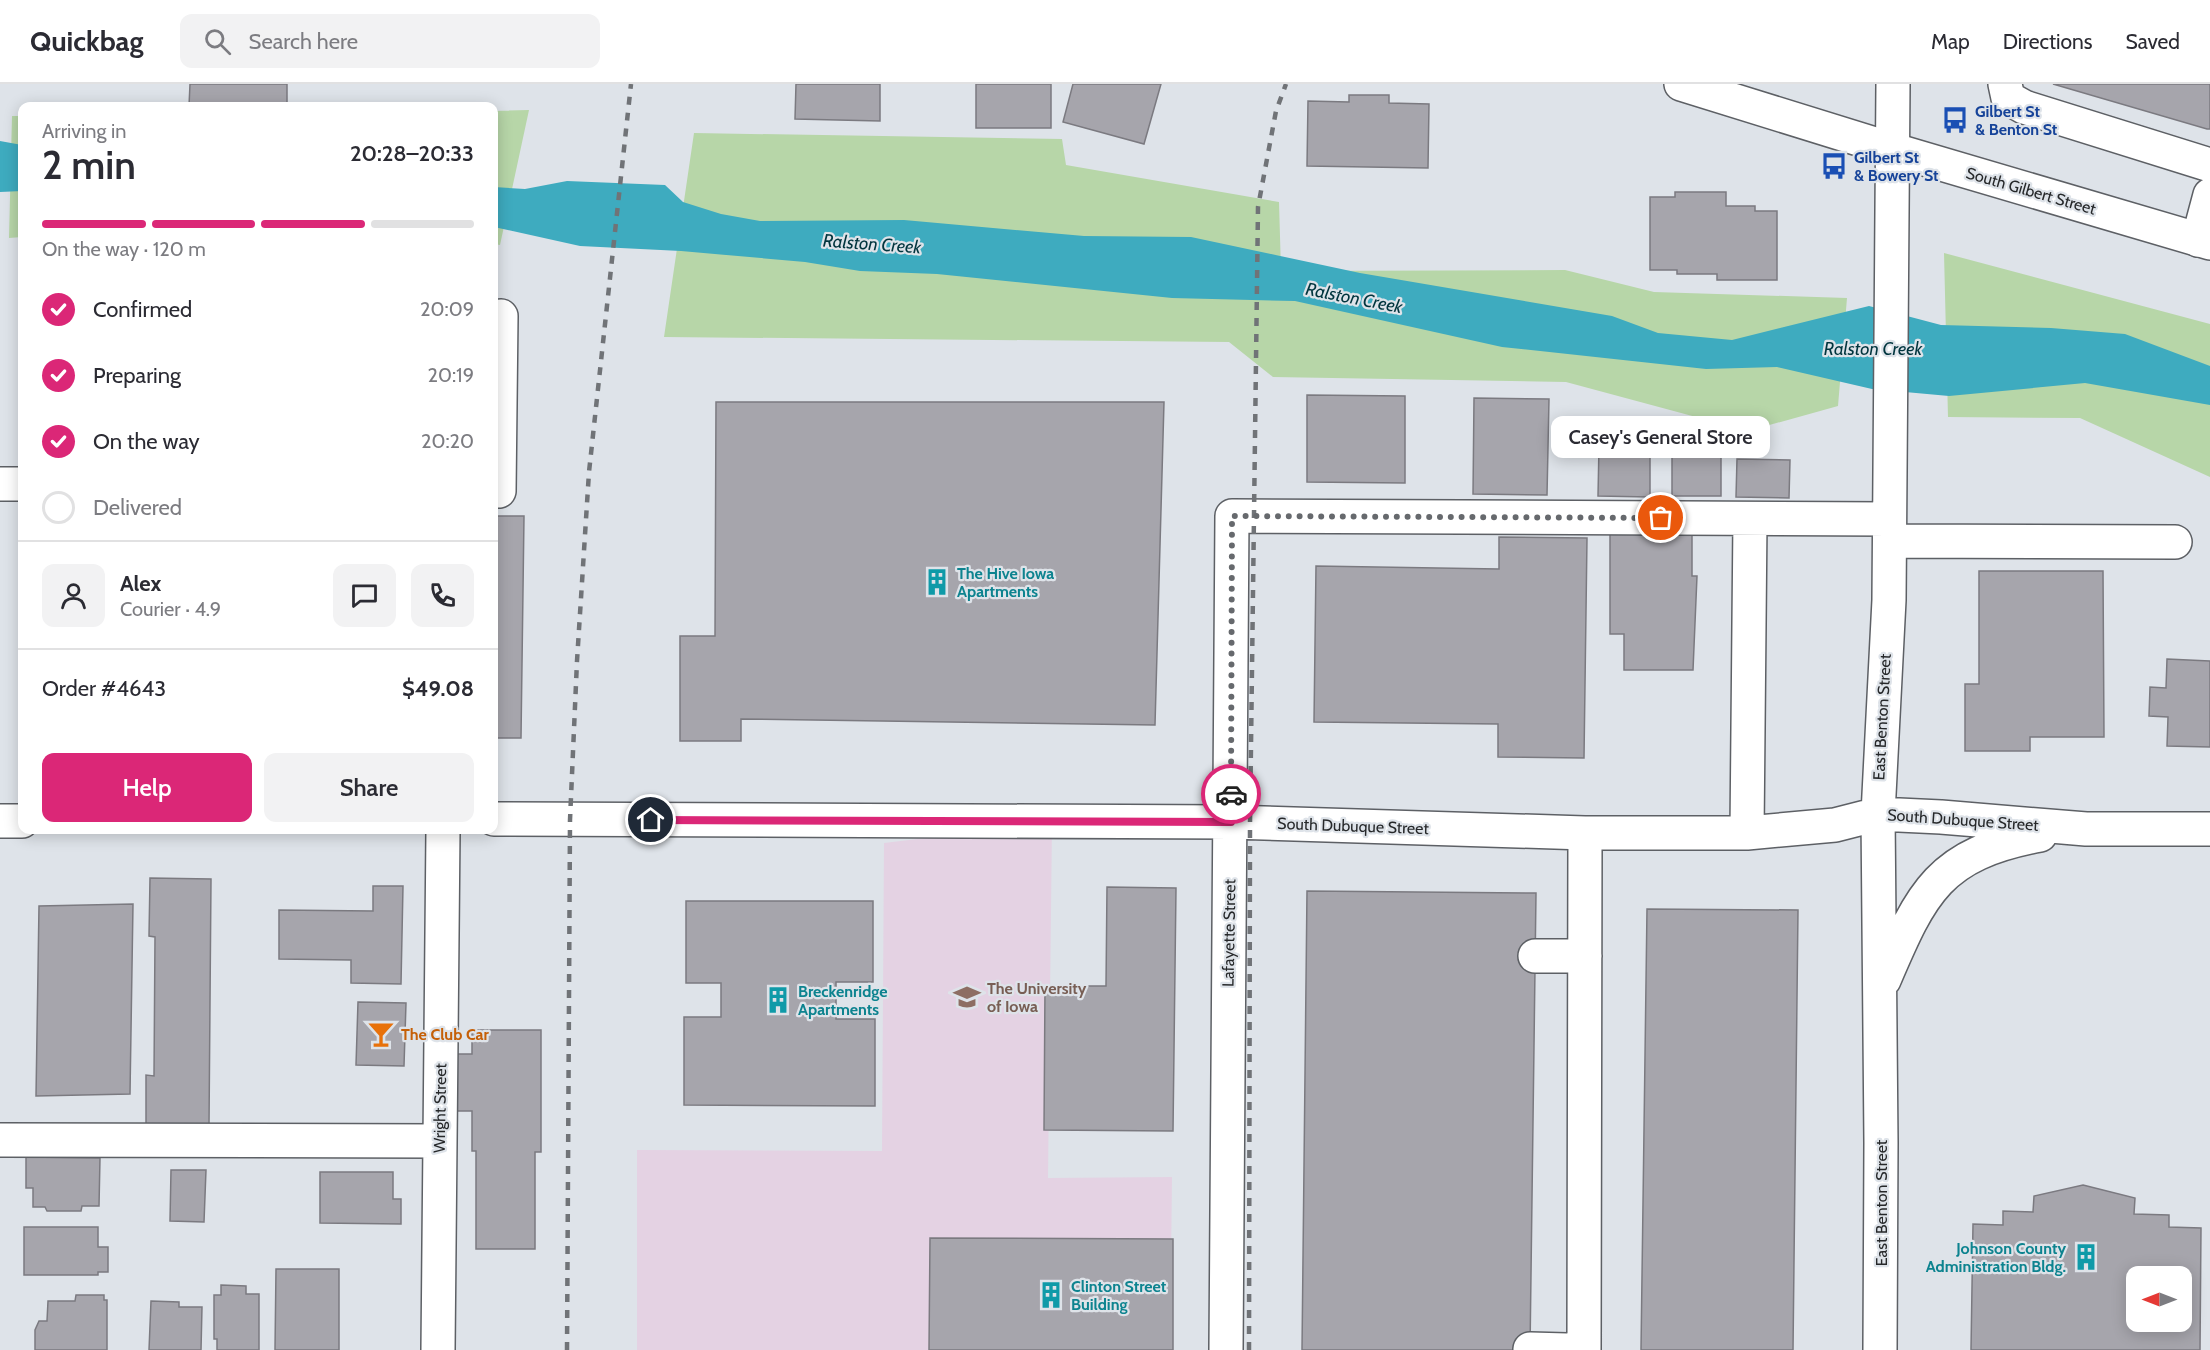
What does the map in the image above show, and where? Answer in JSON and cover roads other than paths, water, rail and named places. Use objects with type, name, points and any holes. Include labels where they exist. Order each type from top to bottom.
[{"type":"street","name":"South Gilbert Street","points":[[1681,84],[2204,242]]},
{"type":"street","name":"East Benton Street","points":[[1880,1350],[1878,814],[1890,530],[1893,84]]},
{"type":"street","points":[[2005,84],[2008,98],[2024,107],[2210,165]]},
{"type":"street","points":[[2204,242],[2210,195]]},
{"type":"street","points":[[498,414],[501,316]]},
{"type":"street","points":[[498,468],[498,490]]},
{"type":"street","points":[[0,484],[18,484]]},
{"type":"street","name":"Lafayette Street","points":[[1226,1350],[1232,516],[1750,519]]},
{"type":"street","points":[[1747,833],[1750,519],[1890,530],[2175,542]]},
{"type":"street","name":"South Dubuque Street","points":[[498,819],[1231,822],[1585,833],[1747,833],[1835,825],[1878,814],[2086,829],[2210,829]]},
{"type":"street","points":[[0,821],[18,821]]},
{"type":"street","points":[[1880,989],[1909,921],[1936,882],[1964,859],[2007,841],[2086,829]]},
{"type":"street","points":[[1584,1350],[1585,833]]},
{"type":"street","name":"Wright Street","points":[[438,1350],[443,834]]},
{"type":"street","points":[[1535,956],[1585,956]]},
{"type":"street","points":[[0,1140],[440,1141]]},
{"type":"street","points":[[1530,1349],[1567,1350]]},
{"type":"water","points":[[0,141],[18,144],[18,191],[0,192]]},
{"type":"water","name":"Ralston Creek","points":[[567,181],[665,185],[683,202],[721,214],[760,221],[904,220],[1084,236],[1191,237],[1360,273],[1612,316],[1658,333],[1732,340],[1869,306],[1941,325],[2051,328],[2125,334],[2210,366],[2210,405],[2085,383],[1949,396],[1872,389],[1777,367],[1706,369],[1502,347],[1295,301],[1172,298],[937,274],[860,271],[805,262],[681,251],[580,246],[498,228],[498,187],[525,189]]},
{"type":"railway","points":[[567,1350],[570,820],[577,661],[589,472],[631,84]]},
{"type":"railway","points":[[1249,1350],[1250,823],[1258,207],[1276,111],[1286,84]]},
{"type":"place","name":"Gilbert St & Benton St","points":[[1955,120]]},
{"type":"place","name":"Gilbert St & Bowery St","points":[[1834,166]]},
{"type":"place","name":"Casey's General Store","points":[[1661,518]]},
{"type":"place","name":"The Hive Iowa Apartments","points":[[937,582]]},
{"type":"place","name":"The University of Iowa","points":[[967,997]]},
{"type":"place","name":"Breckenridge Apartments","points":[[778,1000]]},
{"type":"place","name":"The Club Car","points":[[381,1034]]},
{"type":"place","name":"Johnson County Administration Bldg.","points":[[2086,1257]]},
{"type":"place","name":"Clinton Street Building","points":[[1051,1295]]}]
